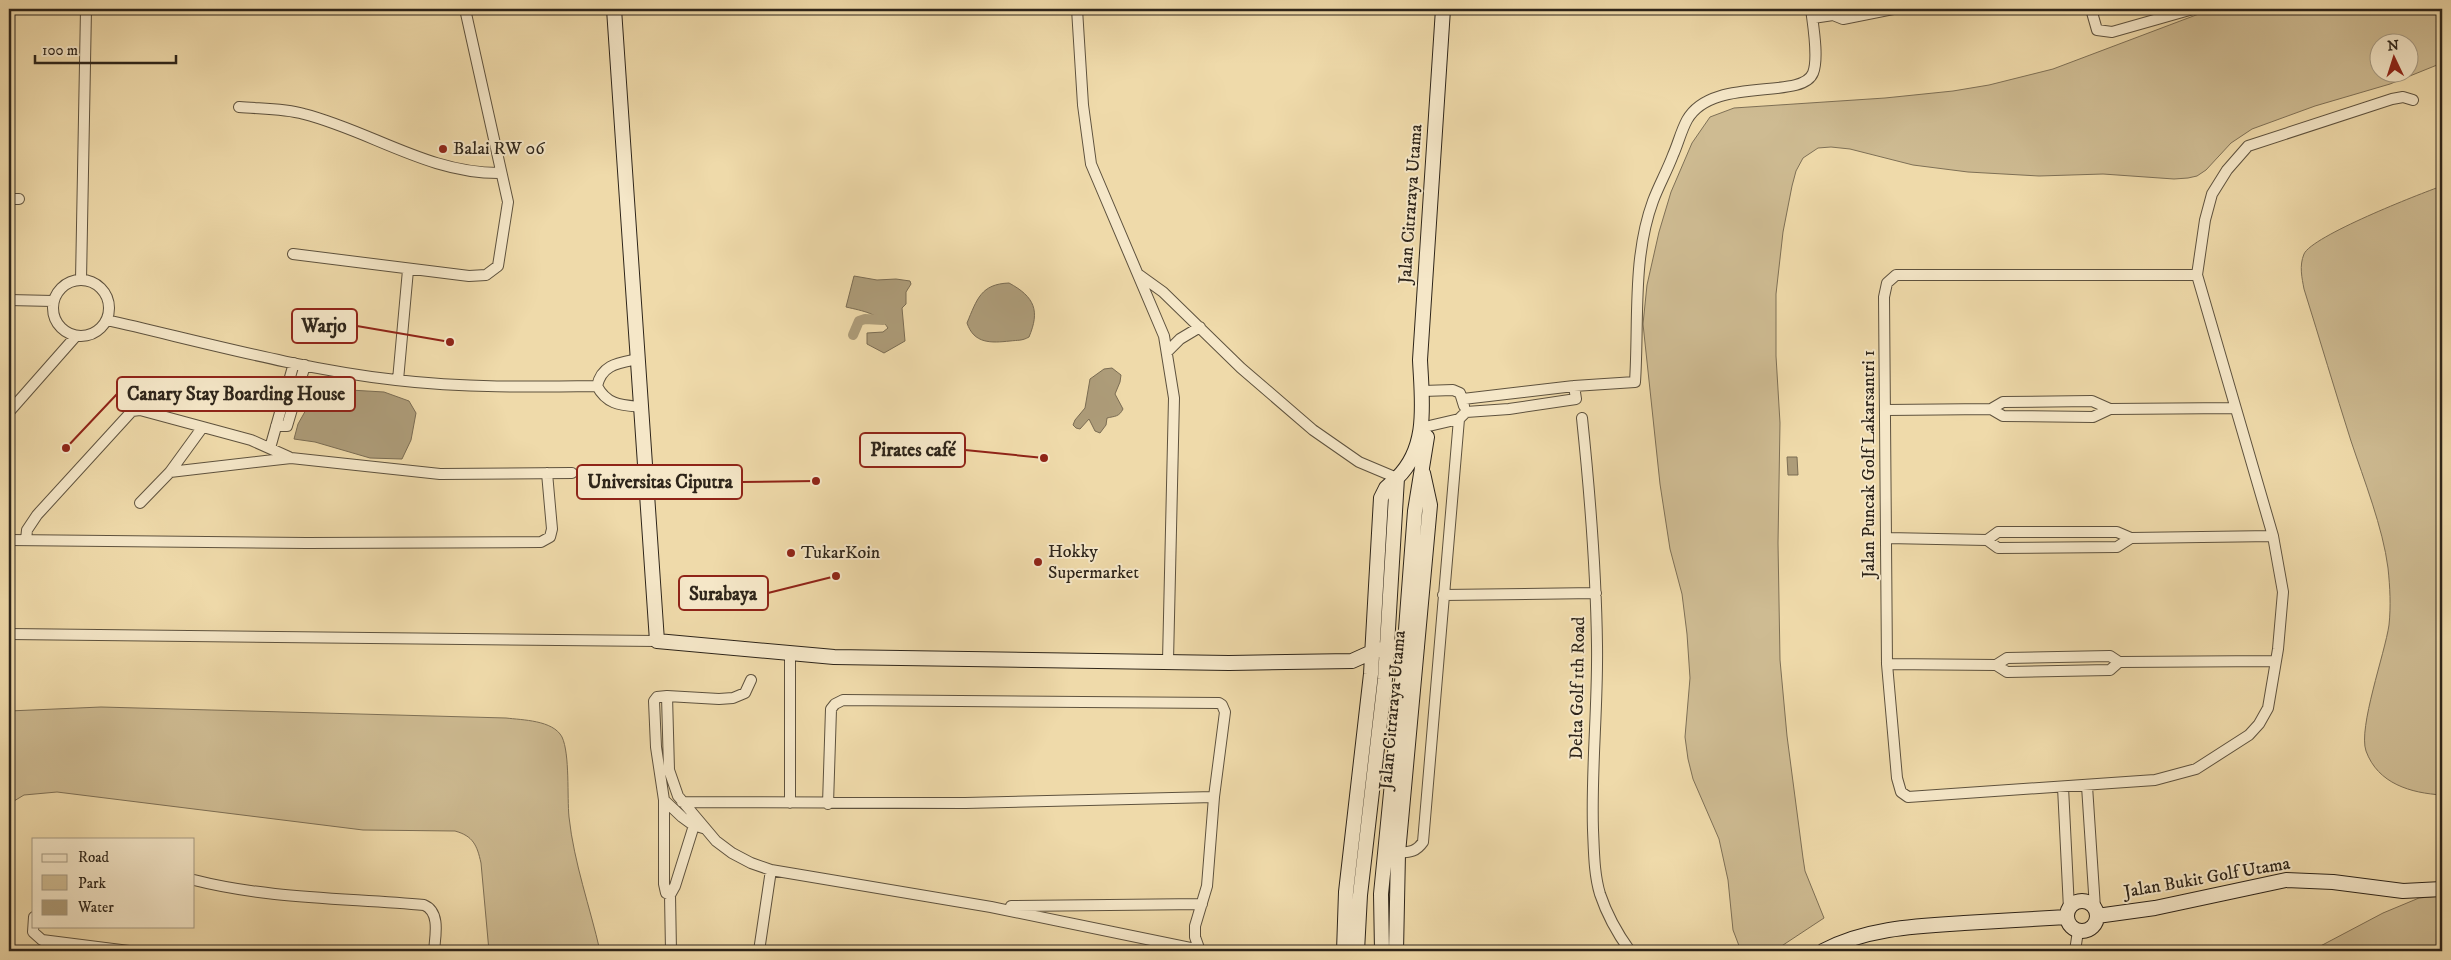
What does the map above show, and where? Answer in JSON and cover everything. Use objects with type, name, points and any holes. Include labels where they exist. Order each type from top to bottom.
[{"type":"street","points":[[81,280],[86,9]]},
{"type":"street","points":[[293,254],[408,270],[469,276],[486,275],[495,270],[500,262],[508,216],[508,202],[465,9]]},
{"type":"street","points":[[614,9],[657,641]]},
{"type":"street","points":[[1077,9],[1083,105],[1091,164],[1164,336],[1174,398],[1168,661]]},
{"type":"street","name":"Jalan Citraraya Utama","points":[[1344,951],[1346,892],[1371,674],[1381,498],[1386,488],[1409,465],[1417,451],[1423,396],[1420,360],[1443,9]]},
{"type":"street","points":[[1463,399],[1574,386],[1635,382],[1636,319],[1644,239],[1653,202],[1687,119],[1698,107],[1715,96],[1738,91],[1789,86],[1806,81],[1813,75],[1816,63],[1812,14],[1832,12],[1843,19],[1893,9]]},
{"type":"street","points":[[2091,9],[2097,30],[2112,32],[2193,9]]},
{"type":"street","name":"Jalan Puncak Golf Lakarsantri 1","points":[[2197,275],[1896,275],[1887,283],[1884,297],[1887,664],[1897,778],[1901,792],[1908,797],[2063,788],[2155,780],[2196,769],[2249,735],[2259,724],[2268,708],[2283,592],[2273,536],[2197,275],[2205,220],[2212,194],[2227,170],[2248,146],[2392,99],[2403,97],[2413,100]]},
{"type":"street","points":[[239,107],[306,114],[430,162],[480,173],[501,173]]},
{"type":"street","points":[[398,380],[408,270]]},
{"type":"street","points":[[1138,274],[1163,292],[1241,368],[1313,430],[1360,462],[1397,478]]},
{"type":"street","points":[[81,280],[90,282],[105,293],[109,311],[107,320],[94,333],[76,336],[67,333],[55,319],[53,301],[64,286],[81,280]]},
{"type":"street","points":[[9,300],[53,301]]},
{"type":"street","points":[[107,320],[294,363],[398,380],[528,387],[597,386]]},
{"type":"street","points":[[1166,352],[1180,339],[1200,328]]},
{"type":"street","points":[[9,412],[76,336]]},
{"type":"street","points":[[638,359],[607,367],[601,374],[597,386],[604,398],[612,403],[641,407]]},
{"type":"street","points":[[270,448],[294,363]]},
{"type":"street","points":[[276,426],[287,426],[305,365]]},
{"type":"street","points":[[1429,426],[1462,415],[1576,399],[1574,386]]},
{"type":"street","points":[[1398,853],[1411,852],[1423,842],[1443,595],[1463,399],[1460,393],[1453,390],[1423,396]]},
{"type":"street","name":"Jalan Citraraya Utama","points":[[1396,951],[1398,853],[1410,648],[1414,511],[1423,472],[1429,426],[1423,396]]},
{"type":"street","points":[[1886,410],[1991,409],[2003,402],[2092,401],[2110,409],[2236,408]]},
{"type":"street","points":[[1991,409],[2003,416],[2094,417],[2110,409]]},
{"type":"street","points":[[26,540],[27,530],[37,515],[132,411],[140,410],[251,440],[291,458]]},
{"type":"street","name":"Delta Golf 1th Road","points":[[1582,418],[1592,516],[1596,593],[1595,729],[1591,784],[1594,864],[1600,893],[1608,915],[1630,951]]},
{"type":"street","points":[[140,503],[170,472],[202,428]]},
{"type":"street","points":[[170,472],[291,458],[440,474],[572,473]]},
{"type":"street","points":[[9,540],[307,543],[541,542],[550,537],[552,529],[547,473]]},
{"type":"street","name":"Jalan Citraraya Utama","points":[[1358,951],[1360,895],[1385,679],[1397,478]]},
{"type":"street","points":[[1987,540],[1998,532],[2117,532],[2131,538],[2273,536]]},
{"type":"street","points":[[1887,538],[1987,540],[1998,548],[2117,547],[2131,538]]},
{"type":"street","points":[[1443,595],[1596,593]]},
{"type":"street","points":[[9,634],[657,641],[790,654],[901,658],[1168,661],[1352,661],[1386,648],[1410,648]]},
{"type":"street","points":[[790,654],[790,803]]},
{"type":"street","points":[[1887,664],[1996,665],[2008,658],[2110,656],[2119,662],[2275,660]]},
{"type":"street","points":[[1352,661],[1371,674],[1385,679],[1408,682]]},
{"type":"street","points":[[670,895],[665,890],[664,800],[656,747],[654,700],[657,697],[667,696],[734,698],[745,693],[751,680]]},
{"type":"street","name":"Jalan Citraraya Utama","points":[[1382,951],[1382,894],[1408,682]]},
{"type":"street","points":[[667,696],[669,770],[675,790],[698,823]]},
{"type":"street","points":[[664,800],[698,823],[732,853],[751,863],[771,870],[991,907],[1200,951],[1195,926],[1207,886],[1214,797],[1225,712],[1219,703],[850,700],[834,704],[831,710],[828,804]]},
{"type":"street","points":[[2063,788],[2068,913],[2072,927],[2078,931],[2092,928],[2096,912],[2087,786]]},
{"type":"street","points":[[682,802],[828,804],[1214,797]]},
{"type":"street","points":[[671,951],[670,895],[698,823]]},
{"type":"street","points":[[758,951],[771,870]]},
{"type":"street","points":[[195,880],[214,885],[281,894],[424,905],[433,911],[435,917],[434,951]]},
{"type":"street","name":"Jalan Bukit Golf Utama","points":[[2096,912],[2155,908],[2286,880],[2333,882],[2403,891],[2442,889]]},
{"type":"street","points":[[2068,913],[2073,904],[2082,901],[2091,904],[2096,912]]},
{"type":"street","points":[[991,907],[1202,904]]},
{"type":"street","points":[[1823,951],[1839,942],[1867,934],[1917,926],[2068,913]]},
{"type":"street","points":[[33,928],[33,932],[37,938],[42,940],[129,951]]},
{"type":"street","points":[[2075,951],[2078,931]]},
{"type":"green space","points":[[2212,9],[2442,9],[2442,63],[2418,73],[2418,32],[2368,32],[2368,82],[2395,82],[2315,106],[2252,129],[2231,143],[2206,170],[2197,176],[2174,179],[2103,174],[2039,176],[1968,172],[1913,165],[1850,149],[1831,147],[1818,148],[1803,158],[1796,171],[1792,186],[1783,232],[1776,294],[1776,356],[1780,423],[1778,543],[1780,660],[1787,736],[1805,871],[1824,918],[1774,951],[1741,951],[1733,930],[1728,880],[1719,839],[1693,779],[1685,737],[1690,678],[1687,634],[1682,594],[1670,549],[1660,484],[1643,324],[1647,285],[1659,232],[1671,192],[1692,143],[1710,117],[1734,108],[1885,98],[1989,85],[2053,69]]},
{"type":"green space","points":[[2442,186],[2442,795],[2419,792],[2397,785],[2379,772],[2371,762],[2366,751],[2365,740],[2369,708],[2389,625],[2390,596],[2386,553],[2378,521],[2304,289],[2301,267],[2304,254],[2311,246],[2326,237],[2367,216]]},
{"type":"green space","points":[[101,707],[506,718],[528,720],[552,727],[558,731],[565,744],[571,834],[600,951],[489,951],[481,863],[473,842],[455,831],[363,830],[57,792],[24,795],[9,804],[9,711]]},
{"type":"green space","points":[[2442,896],[2442,951],[2311,951],[2383,913],[2419,898]]},
{"type":"water","points":[[854,276],[877,280],[896,279],[910,281],[911,284],[906,292],[906,304],[902,308],[905,341],[884,353],[867,344],[867,333],[883,332],[888,328],[884,323],[870,313],[846,307]]},
{"type":"water","points":[[1009,283],[1025,294],[1033,306],[1034,320],[1029,337],[1020,340],[984,341],[974,335],[967,323],[981,294],[992,286]]},
{"type":"water","points":[[1112,368],[1121,375],[1115,394],[1123,409],[1120,414],[1107,418],[1106,425],[1100,433],[1095,431],[1089,419],[1080,429],[1076,428],[1073,425],[1085,408],[1090,379],[1104,369]]},
{"type":"water","points":[[333,389],[384,392],[409,401],[416,413],[411,440],[402,459],[370,458],[315,442],[294,439],[298,424],[316,392]]},
{"type":"water","points":[[1787,457],[1797,457],[1798,475],[1788,475]]},
{"type":"waterway","points":[[853,335],[859,321],[865,319],[883,320]]},
{"type":"place","name":"Balai RW 06","points":[[443,149]]},
{"type":"place","name":"Warjo","points":[[450,342]]},
{"type":"place","name":"Canary Stay Boarding House","points":[[66,448]]},
{"type":"place","name":"Pirates café","points":[[1044,458]]},
{"type":"place","name":"Universitas Ciputra","points":[[816,481]]},
{"type":"place","name":"TukarKoin","points":[[791,553]]},
{"type":"place","name":"Hokky Supermarket","points":[[1038,562]]},
{"type":"place","name":"Surabaya","points":[[836,576]]}]
